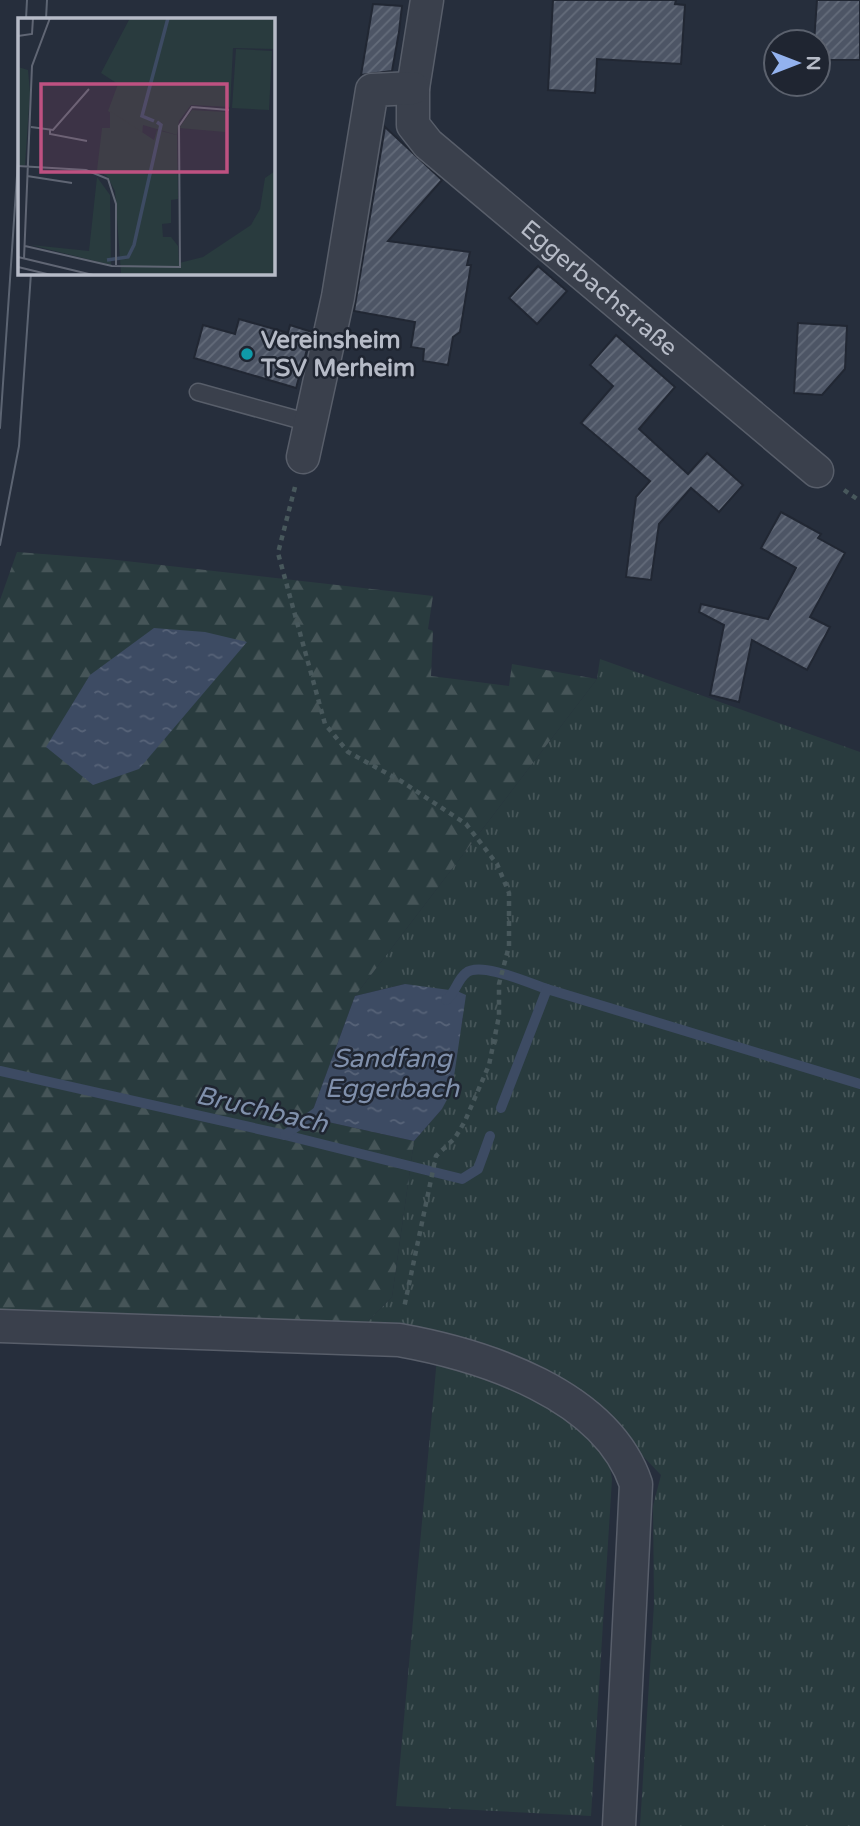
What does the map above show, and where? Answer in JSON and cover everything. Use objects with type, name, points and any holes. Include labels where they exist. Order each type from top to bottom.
[{"type":"street","name":"Eggerbachstraße","points":[[428,0],[413,88],[413,125],[428,144],[817,471]]},
{"type":"street","points":[[303,457],[338,298],[372,90],[413,88]]},
{"type":"street","points":[[0,1326],[398,1340],[455,1351],[517,1374],[569,1404],[607,1431],[628,1460],[636,1484],[619,1826]]},
{"type":"lane","points":[[198,392],[310,423]]},
{"type":"path","points":[[303,457],[278,553],[325,724],[348,752],[466,824],[484,843],[509,893],[511,916],[506,968],[499,984],[499,1016],[489,1065],[465,1121],[455,1138],[436,1156],[398,1340]]},
{"type":"green space","points":[[17,552],[108,559],[433,596],[428,629],[433,631],[431,676],[509,686],[512,664],[597,679],[355,996],[310,1118],[414,1141],[392,1297],[359,1330],[0,1313],[0,600]]},
{"type":"green space","points":[[600,659],[860,752],[860,1826],[640,1826],[654,1604],[653,1506],[661,1475],[608,1420],[359,1330],[392,1297],[414,1141],[442,1109],[463,1018],[405,984],[355,996],[597,679]]},
{"type":"green space","points":[[437,1358],[511,1385],[568,1416],[608,1456],[612,1479],[591,1816],[396,1806]]},
{"type":"water","points":[[154,628],[205,632],[247,642],[139,769],[93,785],[46,747],[90,675]]},
{"type":"water","name":"Sandfang Eggerbach","points":[[405,984],[457,991],[466,995],[452,1090],[442,1109],[414,1141],[310,1118],[355,996]]},
{"type":"building","points":[[553,0],[676,0],[675,4],[685,5],[681,64],[597,59],[595,93],[548,90]]},
{"type":"building","points":[[817,0],[860,0],[860,60],[832,60],[832,28],[815,28]]},
{"type":"building","points":[[373,4],[402,6],[399,32],[392,71],[361,75]]},
{"type":"building","points":[[385,127],[442,180],[388,241],[470,252],[467,265],[471,265],[460,332],[453,337],[448,365],[423,361],[424,349],[411,347],[415,322],[354,311]]},
{"type":"building","points":[[538,266],[567,291],[537,324],[509,298]]},
{"type":"building","name":"Vereinsheim TSV Merheim","points":[[239,319],[288,333],[290,325],[312,332],[296,388],[194,358],[203,325],[235,334]]},
{"type":"building","points":[[798,323],[847,326],[845,369],[822,395],[794,393]]},
{"type":"building","points":[[616,335],[675,387],[639,429],[688,474],[707,453],[743,485],[719,512],[691,488],[659,524],[651,580],[626,577],[636,497],[650,481],[581,423],[613,386],[590,365]]},
{"type":"building","points":[[781,512],[821,534],[818,538],[845,553],[810,617],[830,627],[807,670],[752,640],[739,702],[710,695],[724,625],[699,612],[701,604],[768,619],[796,568],[761,548]]},
{"type":"waterway","points":[[446,1000],[463,976],[473,970],[505,974],[547,989]]},
{"type":"waterway","name":"Bruchbach","points":[[501,1108],[547,989],[860,1084]]},
{"type":"waterway","name":"Bruchbach","points":[[0,1071],[285,1135],[462,1179],[478,1169],[490,1136]]},
{"type":"waterway","points":[[285,1135],[321,1109]]},
{"type":"tram line","points":[[26,18],[27,0]]},
{"type":"tram line","points":[[46,18],[47,0]]},
{"type":"tram line","points":[[0,428],[18,161]]},
{"type":"tram line","points":[[0,545],[19,446],[31,275]]},
{"type":"place","name":"Vereinsheim TSV Merheim","points":[[247,354]]}]
